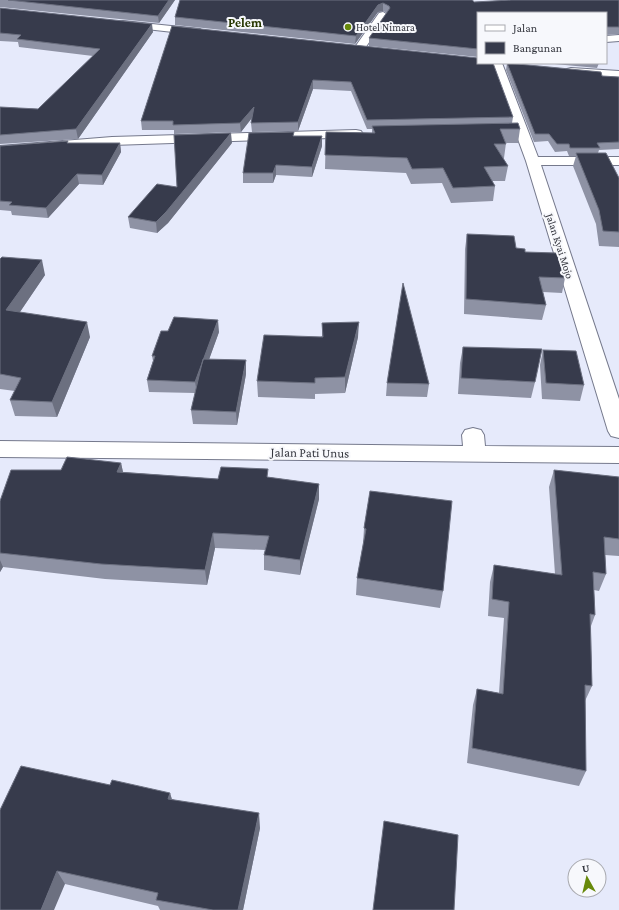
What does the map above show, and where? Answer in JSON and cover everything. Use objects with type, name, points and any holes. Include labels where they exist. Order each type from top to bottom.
[{"type":"street","points":[[375,51],[355,49],[383,15]]},
{"type":"street","points":[[109,23],[211,33]]},
{"type":"street","points":[[607,38],[619,38]]},
{"type":"street","name":"Jalan Kyai Mojo","points":[[499,64],[513,131],[533,161],[619,431]]},
{"type":"street","points":[[558,69],[619,75]]},
{"type":"street","points":[[0,150],[112,141],[370,134]]},
{"type":"street","points":[[533,161],[619,161]]},
{"type":"street","name":"Jalan Pati Unus","points":[[0,449],[474,444],[619,455]]},
{"type":"building","points":[[8,0],[169,0],[158,16]]},
{"type":"building","points":[[180,0],[472,0],[474,2],[511,0],[619,0],[619,27],[607,27],[607,12],[477,12],[477,49],[369,38],[390,8],[383,3],[378,5],[356,36],[175,17]]},
{"type":"building","points":[[0,8],[152,24],[76,129],[0,135],[0,107],[38,109],[100,49],[17,39],[21,35],[0,33]]},
{"type":"building","points":[[172,26],[477,58],[477,64],[493,64],[513,117],[367,120],[351,82],[313,80],[298,122],[251,123],[254,107],[240,123],[173,125],[173,121],[141,121]]},
{"type":"building","points":[[507,64],[601,72],[602,76],[619,77],[619,142],[597,143],[600,148],[570,148],[569,144],[557,144],[549,134],[535,134]]},
{"type":"building","points":[[518,123],[520,129],[500,129],[506,144],[494,144],[508,166],[484,167],[495,186],[453,188],[443,168],[412,169],[407,158],[325,155],[326,132],[375,133],[372,126]]},
{"type":"building","points":[[294,132],[293,136],[322,136],[312,167],[276,165],[273,173],[243,173],[249,133]]},
{"type":"building","points":[[231,133],[166,212],[156,222],[128,217],[157,184],[177,187],[174,135]]},
{"type":"building","points":[[68,141],[67,143],[120,143],[102,175],[77,174],[46,208],[9,205],[12,202],[0,201],[0,146]]},
{"type":"building","points":[[576,153],[606,153],[619,178],[619,232],[603,231],[599,210]]},
{"type":"building","points":[[467,234],[514,236],[516,248],[525,249],[525,252],[557,253],[565,278],[539,277],[546,305],[466,299]]},
{"type":"building","points":[[2,257],[42,260],[6,310],[87,322],[52,402],[10,400],[21,378],[0,374],[0,259]]},
{"type":"building","points":[[403,283],[429,384],[387,383]]},
{"type":"building","points":[[174,317],[218,320],[195,382],[147,380],[155,356],[152,356],[161,331],[168,331]]},
{"type":"building","points":[[359,322],[345,377],[315,378],[315,383],[257,381],[264,335],[323,337],[322,323]]},
{"type":"building","points":[[463,347],[542,349],[535,382],[461,378]]},
{"type":"building","points":[[543,350],[576,351],[584,385],[546,383]]},
{"type":"building","points":[[203,359],[246,360],[236,412],[191,410]]},
{"type":"building","points":[[67,457],[121,463],[117,472],[218,479],[221,467],[268,469],[267,477],[319,484],[300,560],[264,555],[269,536],[213,533],[205,570],[101,564],[0,553],[0,501],[11,470],[61,470]]},
{"type":"building","points":[[554,470],[619,477],[619,539],[604,537],[606,574],[593,572],[595,615],[590,614],[592,686],[585,685],[586,771],[472,748],[477,689],[503,694],[509,602],[492,599],[494,565],[562,575]]},
{"type":"building","points":[[370,491],[452,501],[443,591],[357,578],[366,529],[364,528]]},
{"type":"building","points":[[21,766],[110,785],[112,780],[170,793],[168,799],[259,813],[238,910],[213,910],[156,900],[158,893],[57,871],[41,910],[0,910],[0,810]]},
{"type":"building","points":[[384,821],[458,835],[454,910],[373,910]]},
{"type":"place","name":"Hotel Nimara","points":[[348,27]]},
{"type":"district","name":"Pelem","points":[[245,22]]}]
